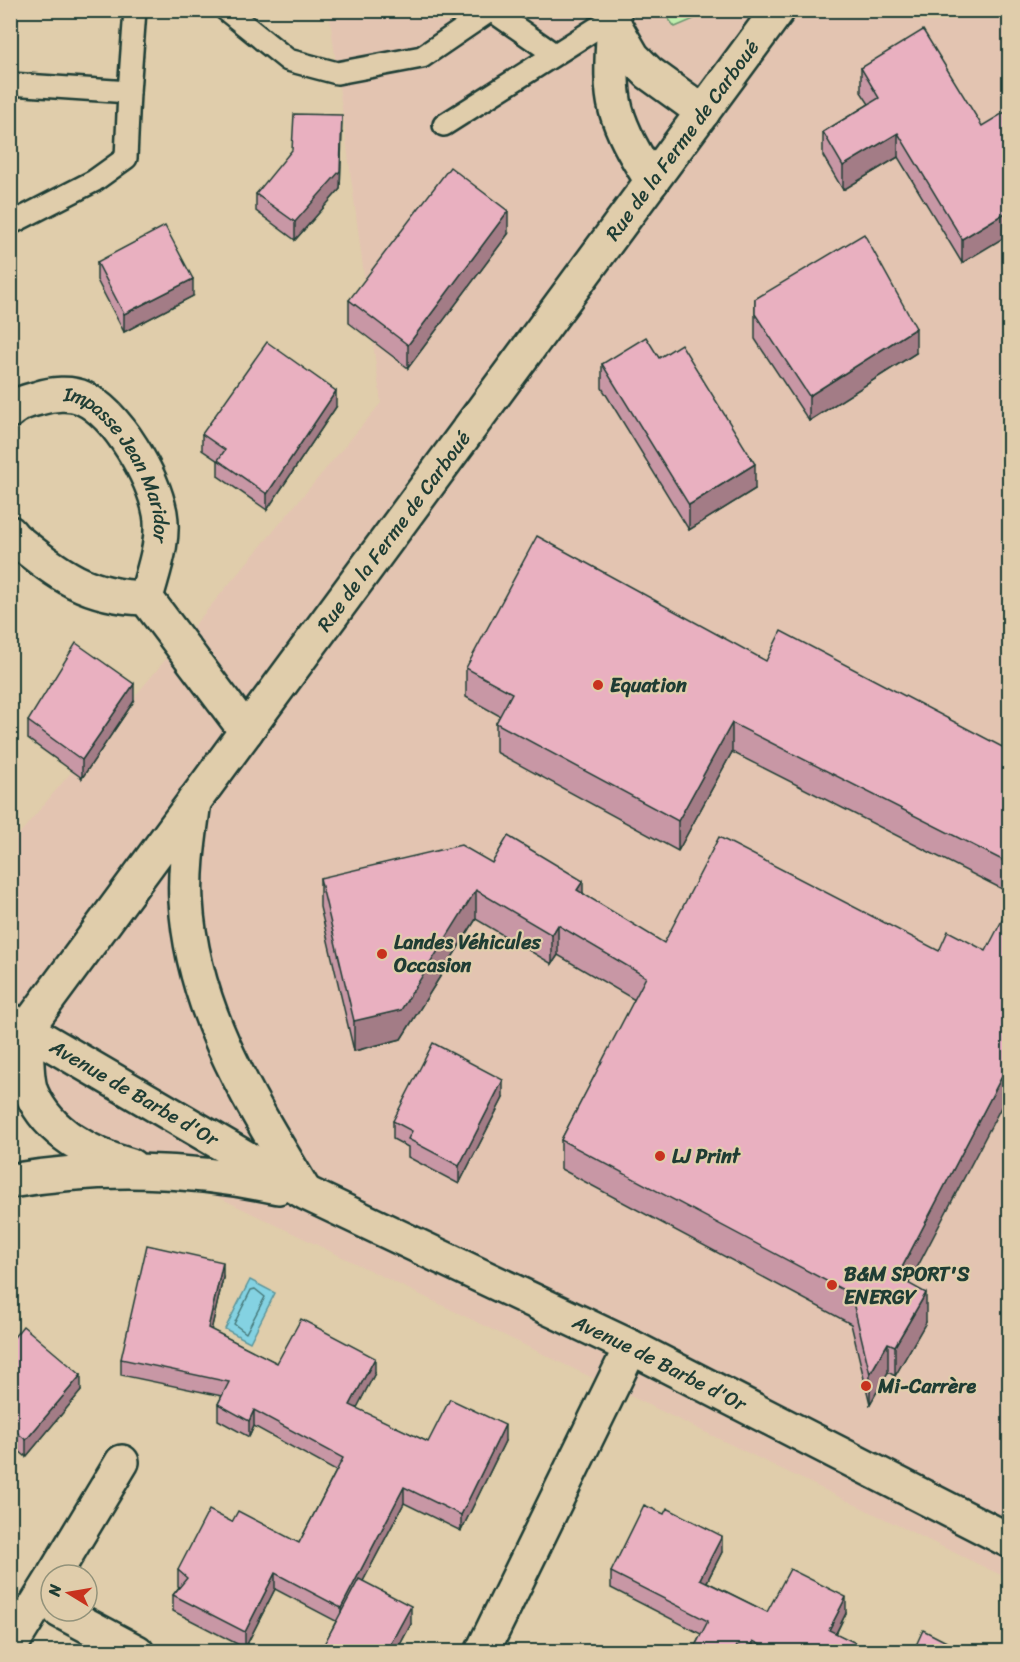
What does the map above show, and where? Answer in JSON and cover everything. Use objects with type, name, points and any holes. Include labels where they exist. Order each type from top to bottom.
[{"type":"street","name":"Rue de la Ferme de Carboué","points":[[16,1033],[194,801],[778,10]]},
{"type":"street","points":[[614,18],[633,57],[649,73],[703,112]]},
{"type":"street","points":[[614,18],[613,83],[616,109],[639,161],[652,181]]},
{"type":"street","name":"Impasse Jean Maridor","points":[[10,411],[18,404],[52,394],[82,397],[108,416],[147,473],[160,514],[160,545],[146,598]]},
{"type":"street","points":[[10,532],[14,538],[45,563],[77,584],[115,597],[146,598],[246,731]]},
{"type":"street","points":[[194,801],[188,851],[186,900],[193,954],[206,1005],[244,1092],[306,1193]]},
{"type":"street","name":"Avenue de Barbe d'Or","points":[[16,1033],[31,1093],[55,1130],[108,1160],[153,1173]]},
{"type":"street","name":"Avenue de Barbe d'Or","points":[[16,1033],[306,1193],[631,1347],[1010,1541]]},
{"type":"street","name":"Avenue de Barbe d'Or","points":[[10,1181],[63,1172],[153,1173],[225,1176],[306,1193]]},
{"type":"street","points":[[482,1652],[631,1347]]},
{"type":"street","points":[[68,1563],[122,1462]]},
{"type":"street","points":[[10,1647],[39,1610]]},
{"type":"street","points":[[93,1623],[137,1652]]},
{"type":"lane","points":[[10,224],[94,181],[126,158],[135,10]]},
{"type":"lane","points":[[226,10],[288,60],[337,73],[422,57],[491,10],[555,54]]},
{"type":"lane","points":[[444,125],[614,18]]},
{"type":"lane","points":[[10,84],[129,92]]},
{"type":"shaded area","points":[[329,11],[1009,11],[1009,1579],[11,1097],[10,845],[381,403]]},
{"type":"green space","points":[[662,11],[700,11],[694,19],[675,27]]},
{"type":"water","points":[[250,1280],[275,1293],[250,1342],[225,1329]]},
{"type":"building","points":[[923,30],[982,126],[1010,109],[1010,210],[962,239],[898,133],[843,166],[823,132],[879,98],[861,68]]},
{"type":"building","points":[[294,114],[342,115],[340,171],[295,222],[256,194],[292,150]]},
{"type":"building","points":[[450,167],[508,211],[408,345],[349,300]]},
{"type":"building","points":[[165,226],[193,279],[124,314],[97,262]]},
{"type":"building","points":[[864,234],[916,328],[809,396],[755,314],[755,299]]},
{"type":"building","points":[[646,337],[659,358],[681,344],[755,464],[689,505],[602,364]]},
{"type":"building","points":[[267,342],[336,391],[267,494],[218,460],[225,450],[202,434]]},
{"type":"building","points":[[537,536],[766,661],[781,631],[1010,751],[1010,864],[732,723],[678,821],[496,723],[512,693],[466,668]]},
{"type":"building","points":[[76,643],[134,684],[82,760],[28,721]]},
{"type":"building","points":[[508,836],[583,881],[577,890],[664,943],[719,837],[939,951],[948,931],[986,951],[1010,905],[1010,1061],[897,1277],[926,1293],[895,1346],[888,1343],[870,1374],[851,1294],[561,1140],[646,977],[558,925],[552,935],[476,890],[401,1010],[354,1021],[320,878],[461,845],[492,863]]},
{"type":"building","points":[[433,1043],[503,1080],[459,1166],[408,1139],[412,1131],[393,1121]]},
{"type":"building","points":[[147,1245],[223,1262],[208,1328],[277,1363],[301,1319],[375,1358],[350,1405],[428,1442],[450,1399],[505,1425],[461,1515],[404,1487],[341,1608],[275,1573],[245,1632],[173,1595],[187,1578],[178,1570],[209,1510],[232,1522],[238,1511],[299,1543],[343,1458],[254,1410],[249,1421],[218,1404],[229,1382],[121,1359]]},
{"type":"building","points":[[23,1326],[81,1375],[26,1440],[10,1427],[10,1342]]},
{"type":"building","points":[[644,1505],[664,1514],[667,1508],[722,1536],[700,1579],[767,1612],[790,1569],[846,1597],[829,1630],[874,1652],[774,1652],[753,1641],[748,1652],[737,1646],[734,1652],[692,1652],[708,1621],[611,1572]]},
{"type":"building","points":[[359,1579],[411,1606],[386,1652],[322,1652],[321,1650]]},
{"type":"building","points":[[923,1630],[966,1652],[913,1652]]},
{"type":"place","name":"Equation","points":[[598,685]]},
{"type":"place","name":"Landes Véhicules Occasion","points":[[382,954]]},
{"type":"place","name":"LJ Print","points":[[660,1156]]},
{"type":"place","name":"B&M SPORT'S ENERGY","points":[[832,1285]]},
{"type":"place","name":"Mi-Carrère","points":[[866,1386]]}]
